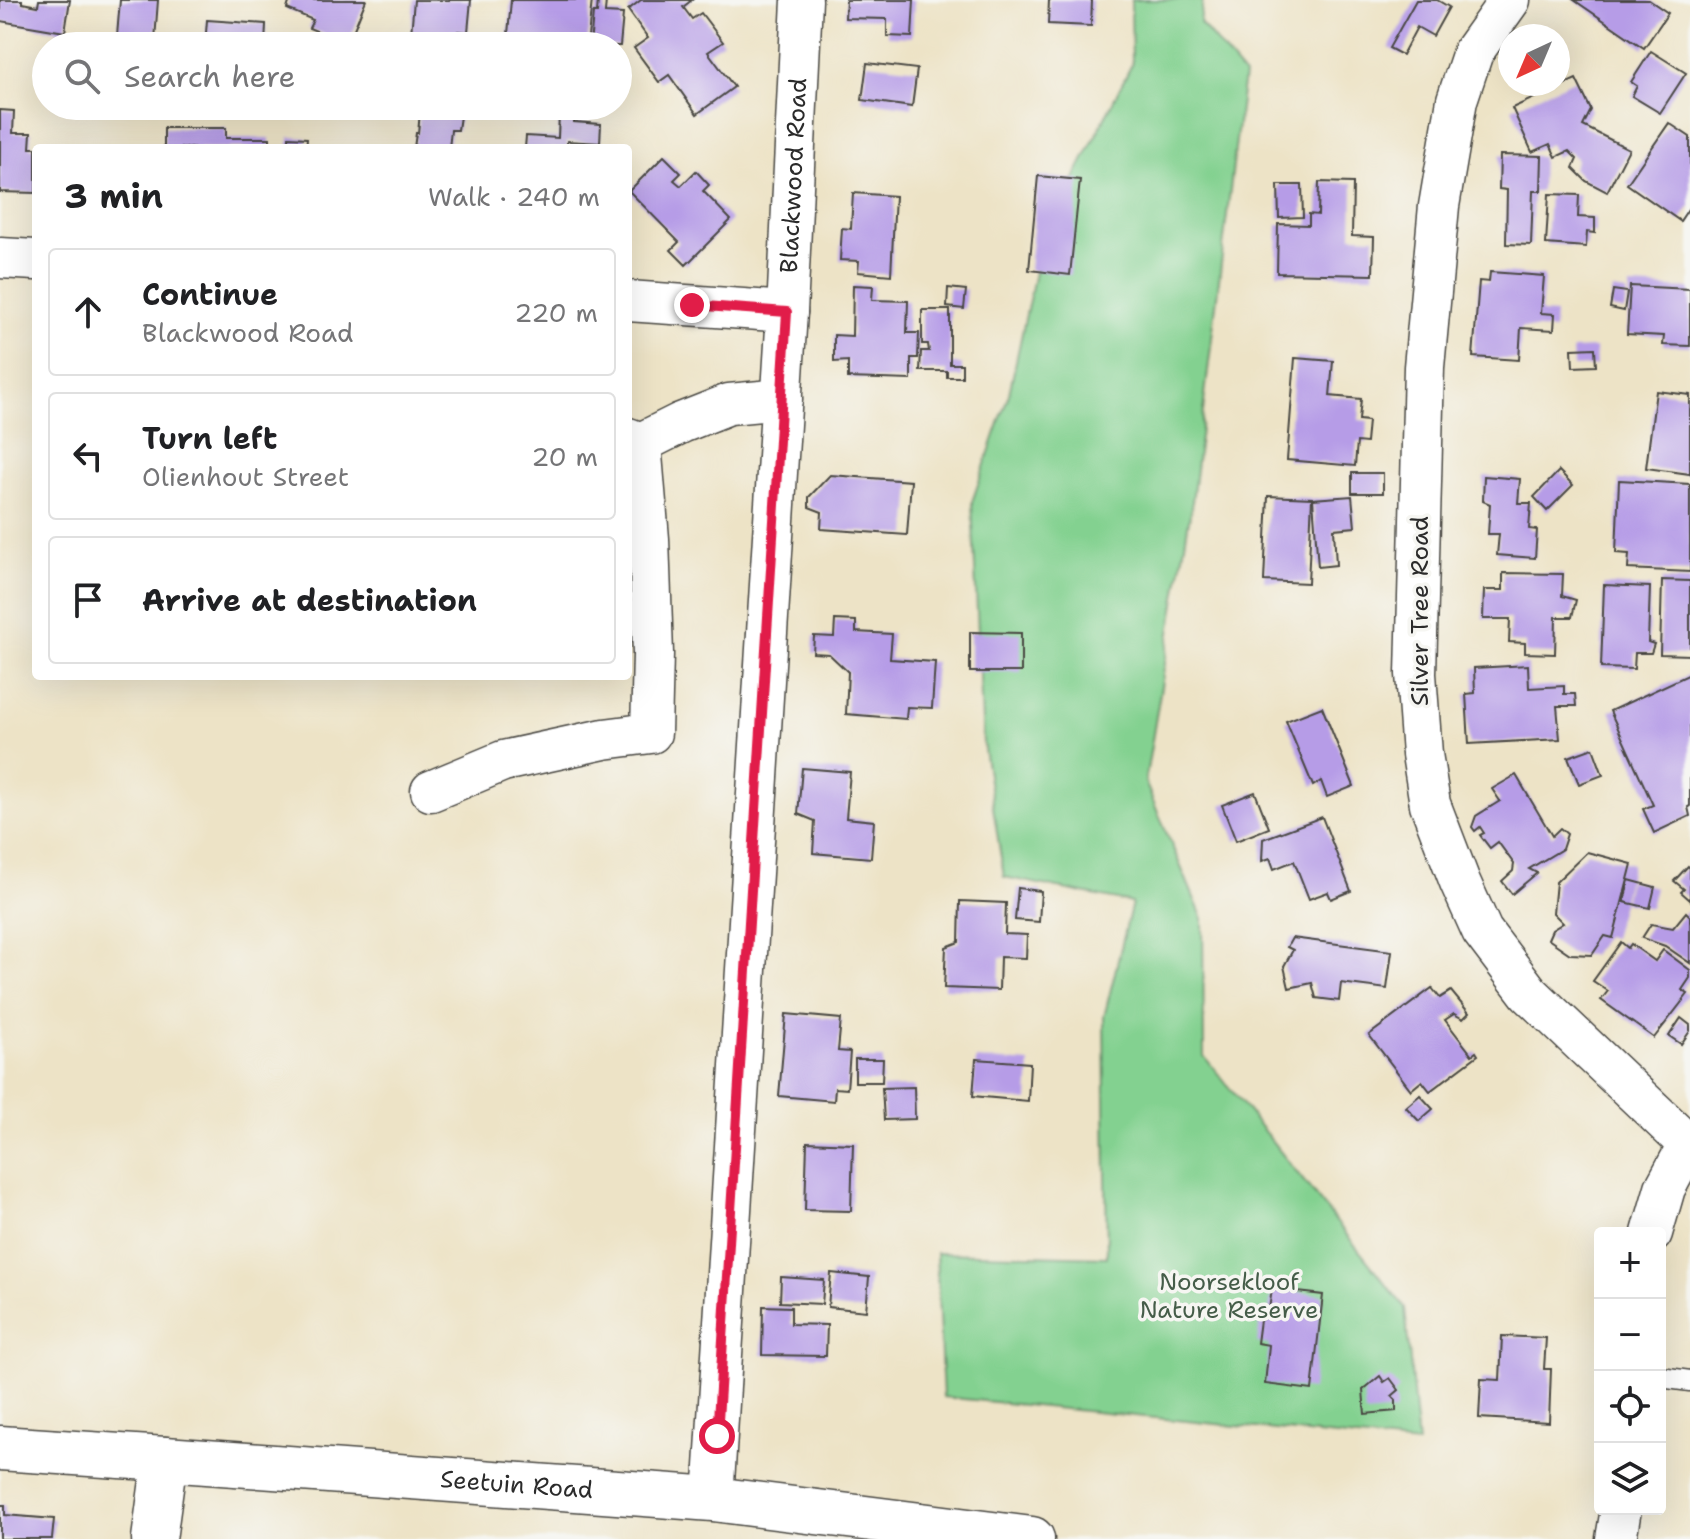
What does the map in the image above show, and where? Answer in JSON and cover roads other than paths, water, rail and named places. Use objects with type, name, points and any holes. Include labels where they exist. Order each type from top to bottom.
[{"type":"street","name":"Blackwood Road","points":[[713,1499],[782,399],[802,0]]},
{"type":"street","name":"Silver Tree Road","points":[[1510,0],[1473,52],[1457,100],[1439,206],[1424,367],[1416,674],[1422,754],[1430,804],[1482,931],[1529,993],[1689,1143]]},
{"type":"street","points":[[0,258],[32,260]]},
{"type":"street","points":[[632,301],[787,312]]},
{"type":"street","points":[[431,791],[503,761],[604,739],[651,733],[653,654],[649,539],[634,441],[729,404],[782,399]]},
{"type":"street","points":[[1654,1227],[1665,1188],[1689,1143]]},
{"type":"street","name":"Seetuin Road","points":[[0,1448],[713,1499],[1032,1539]]},
{"type":"street","points":[[154,1539],[165,1459]]},
{"type":"street","points":[[1616,1539],[1620,1515]]},
{"type":"lane","points":[[1666,1378],[1690,1381]]},
{"type":"park label","name":"Noorsekloof Nature Reserve","points":[[1229,1296]]}]
